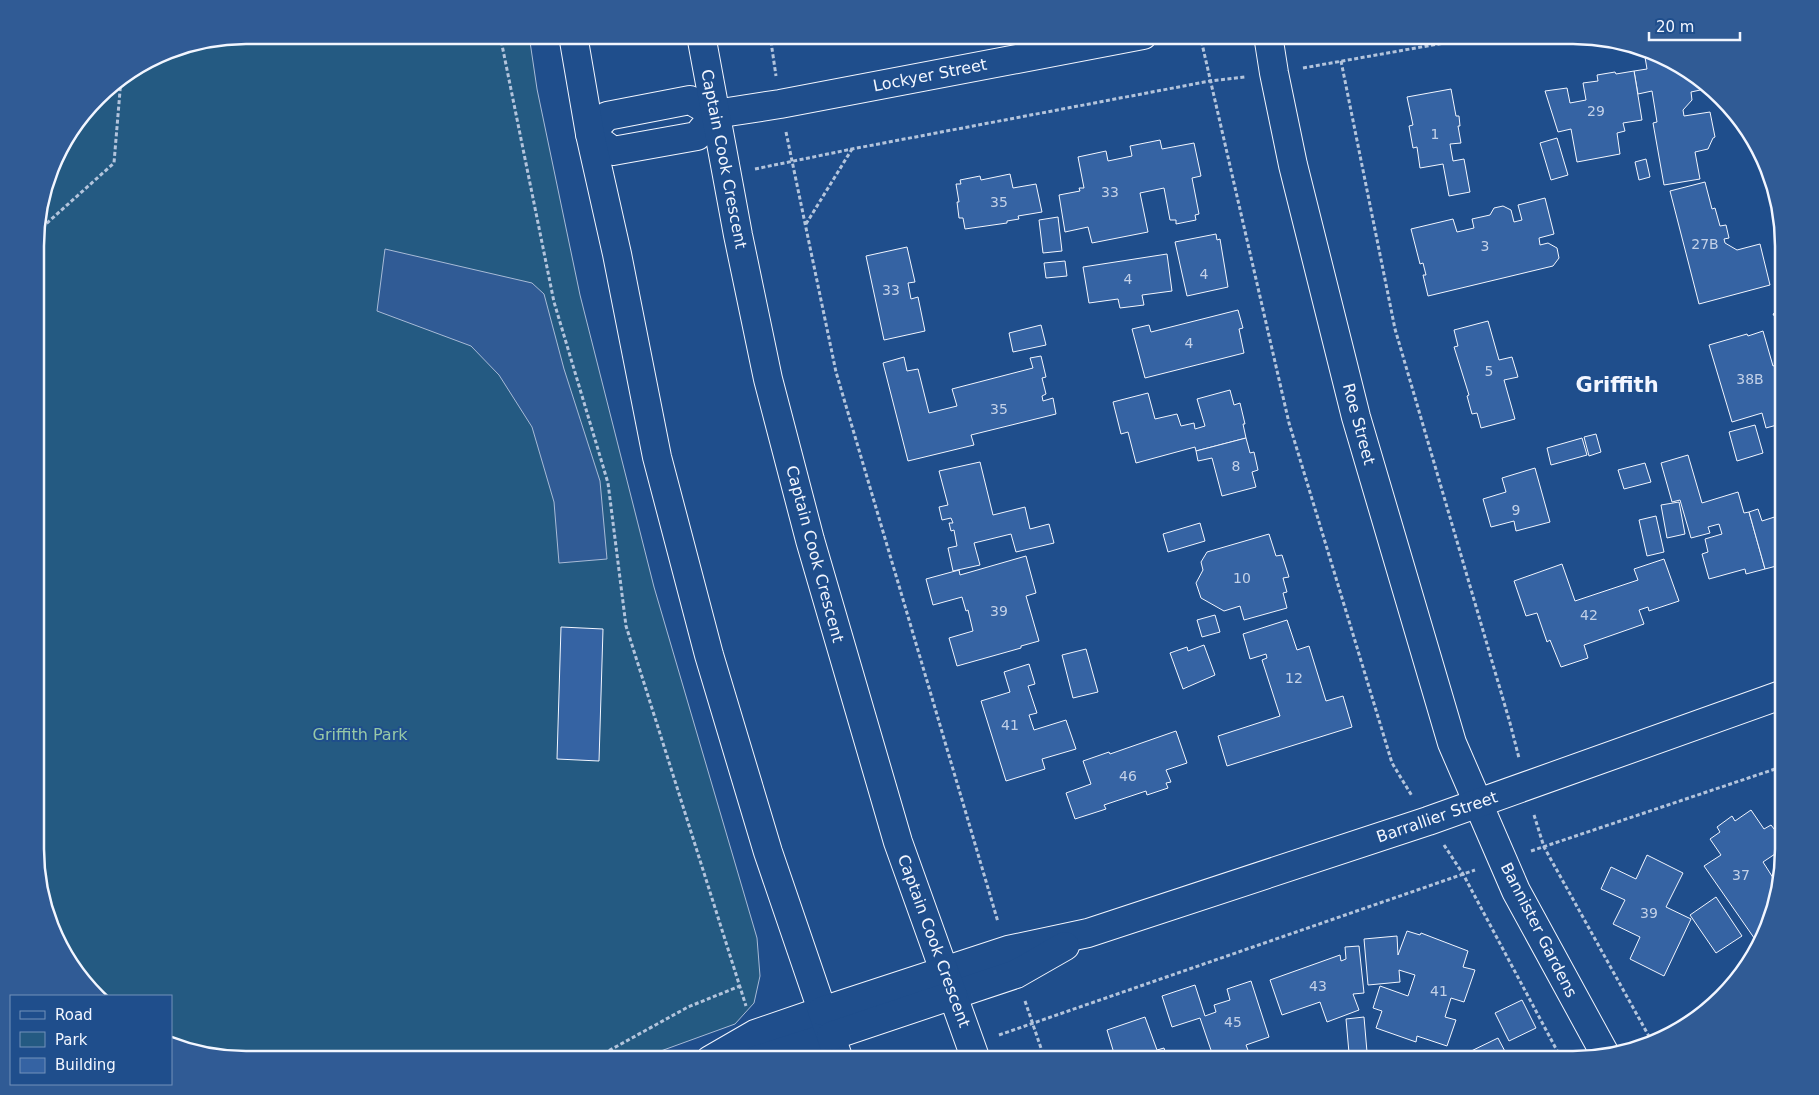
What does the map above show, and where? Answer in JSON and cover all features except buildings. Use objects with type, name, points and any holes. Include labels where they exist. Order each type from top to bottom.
[{"type":"street","points":[[575,44],[590,134],[617,254],[657,456],[709,655],[768,852],[831,1036]]},
{"type":"street","name":"Captain Cook Crescent","points":[[703,44],[768,379],[810,540],[898,842],[973,1051]]},
{"type":"street","name":"Lockyer Street","points":[[716,114],[780,104],[1096,44]]},
{"type":"street","name":"Roe Street","points":[[1269,44],[1293,165],[1356,417],[1452,742],[1479,804]]},
{"type":"street","points":[[690,100],[716,114],[697,136],[614,151],[590,134],[607,116],[690,100]]},
{"type":"street","name":"Barrallier Street","points":[[831,1036],[949,983],[1016,974],[1088,933],[1479,804],[1775,697]]},
{"type":"street","name":"Bannister Gardens","points":[[1479,804],[1516,891],[1603,1049]]},
{"type":"street","points":[[726,1051],[755,1034],[831,1036]]},
{"type":"street","points":[[784,1051],[831,1036]]},
{"type":"path","points":[[502,44],[554,302],[608,482],[626,626],[740,986],[688,1007],[608,1051]]},
{"type":"path","points":[[771,44],[780,104],[836,372],[990,897]]},
{"type":"path","points":[[1202,44],[1290,423],[1392,763],[1463,874],[1557,1051]]},
{"type":"path","points":[[727,175],[852,149],[1210,81],[1274,73],[1438,44]]},
{"type":"path","points":[[1341,61],[1395,329],[1510,723],[1544,847],[1649,1037]]},
{"type":"path","points":[[45,225],[114,163],[120,87]]},
{"type":"path","points":[[806,224],[852,149]]},
{"type":"path","points":[[1042,1051],[1032,1024],[1463,874],[1775,769]]},
{"type":"green space","name":"Griffith Park","points":[[232,44],[530,44],[537,89],[580,295],[654,587],[757,938],[760,976],[754,1003],[735,1024],[661,1051],[219,1050],[172,1038],[172,995],[106,995],[78,962],[54,915],[44,863],[44,232],[54,180],[71,144],[94,112],[112,94],[144,71],[180,54]]},
{"type":"shaded area","points":[[385,249],[532,283],[544,294],[564,369],[600,481],[607,559],[559,563],[554,502],[532,427],[499,375],[471,346],[377,311]]},
{"type":"district","name":"Griffith","points":[[1617,385]]}]
